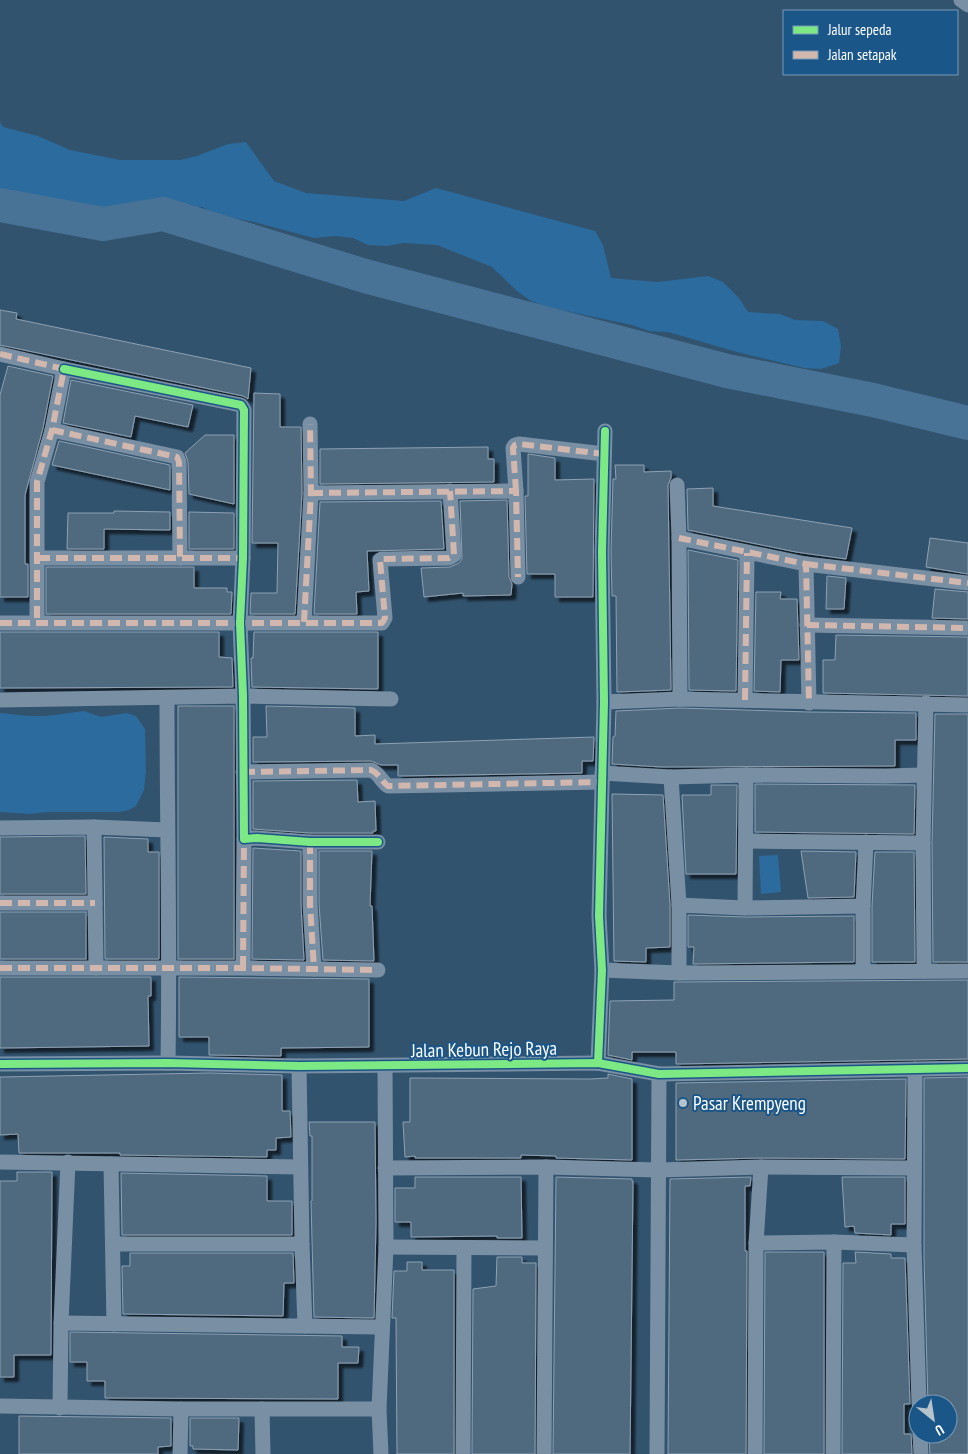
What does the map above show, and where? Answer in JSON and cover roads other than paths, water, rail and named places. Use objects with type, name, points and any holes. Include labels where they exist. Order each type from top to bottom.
[{"type":"street","points":[[961,0],[968,5]]},
{"type":"street","points":[[1,356],[241,405],[244,410],[243,558],[240,623],[243,696],[243,968]]},
{"type":"street","points":[[36,623],[38,558],[37,482],[52,430],[64,369]]},
{"type":"street","points":[[304,622],[311,493],[310,424]]},
{"type":"street","points":[[52,430],[177,457],[179,462],[180,558]]},
{"type":"street","points":[[598,1064],[602,970],[599,916],[604,702],[602,552],[605,432]]},
{"type":"street","points":[[518,578],[516,491],[512,448],[515,445],[604,454]]},
{"type":"street","points":[[677,485],[680,538],[680,699]]},
{"type":"street","points":[[0,623],[382,623],[385,618],[380,560],[449,558],[454,554],[450,491]]},
{"type":"street","points":[[311,493],[516,491]]},
{"type":"street","points":[[680,538],[806,564],[968,583]]},
{"type":"street","points":[[745,700],[747,552]]},
{"type":"street","points":[[38,558],[243,558]]},
{"type":"street","points":[[806,564],[809,703]]},
{"type":"street","points":[[807,625],[968,628]]},
{"type":"street","points":[[0,700],[243,696],[390,699]]},
{"type":"street","points":[[167,698],[170,968],[168,1063]]},
{"type":"street","points":[[604,702],[680,699],[968,705]]},
{"type":"street","points":[[924,971],[923,843],[926,703]]},
{"type":"street","points":[[243,772],[371,770],[376,772],[382,782],[388,786],[602,777],[924,775]]},
{"type":"street","points":[[745,908],[746,775]]},
{"type":"street","points":[[671,777],[679,905],[678,973]]},
{"type":"street","points":[[0,828],[94,827],[167,830]]},
{"type":"street","points":[[94,827],[96,968]]},
{"type":"street","points":[[244,839],[256,838],[310,842],[378,842]]},
{"type":"street","points":[[746,841],[923,843]]},
{"type":"street","points":[[310,842],[310,904],[314,969]]},
{"type":"street","points":[[864,971],[863,906],[866,842]]},
{"type":"street","points":[[0,903],[95,903]]},
{"type":"street","points":[[679,905],[745,908],[863,906]]},
{"type":"street","points":[[0,968],[378,970]]},
{"type":"street","points":[[602,970],[678,973],[968,971]]},
{"type":"street","name":"Jalan Kebun Rejo Raya","points":[[0,1064],[168,1063],[299,1066],[598,1064],[659,1074],[968,1068]]},
{"type":"street","points":[[299,1066],[305,1326]]},
{"type":"street","points":[[381,1454],[379,1410],[386,1247],[385,1066]]},
{"type":"street","points":[[914,1069],[914,1245],[919,1394]]},
{"type":"street","points":[[657,1454],[659,1074]]},
{"type":"street","points":[[0,1162],[300,1166]]},
{"type":"street","points":[[60,1408],[61,1323],[68,1162]]},
{"type":"street","points":[[111,1164],[114,1324]]},
{"type":"street","points":[[385,1168],[546,1167],[658,1170],[761,1167],[914,1168]]},
{"type":"street","points":[[544,1454],[546,1167]]},
{"type":"street","points":[[755,1454],[756,1243],[761,1167]]},
{"type":"street","points":[[756,1243],[834,1242],[914,1245]]},
{"type":"street","points":[[833,1454],[834,1242]]},
{"type":"street","points":[[113,1244],[302,1244]]},
{"type":"street","points":[[386,1247],[464,1249],[544,1248]]},
{"type":"street","points":[[463,1454],[464,1249]]},
{"type":"street","points":[[61,1323],[382,1327]]},
{"type":"street","points":[[0,1406],[379,1410]]},
{"type":"street","points":[[180,1454],[181,1409]]},
{"type":"street","points":[[262,1409],[263,1454]]},
{"type":"waterway","points":[[0,205],[103,224],[163,214],[365,276],[727,371],[873,400],[968,423]]},
{"type":"place","name":"Pasar Krempyeng","points":[[683,1103]]}]
